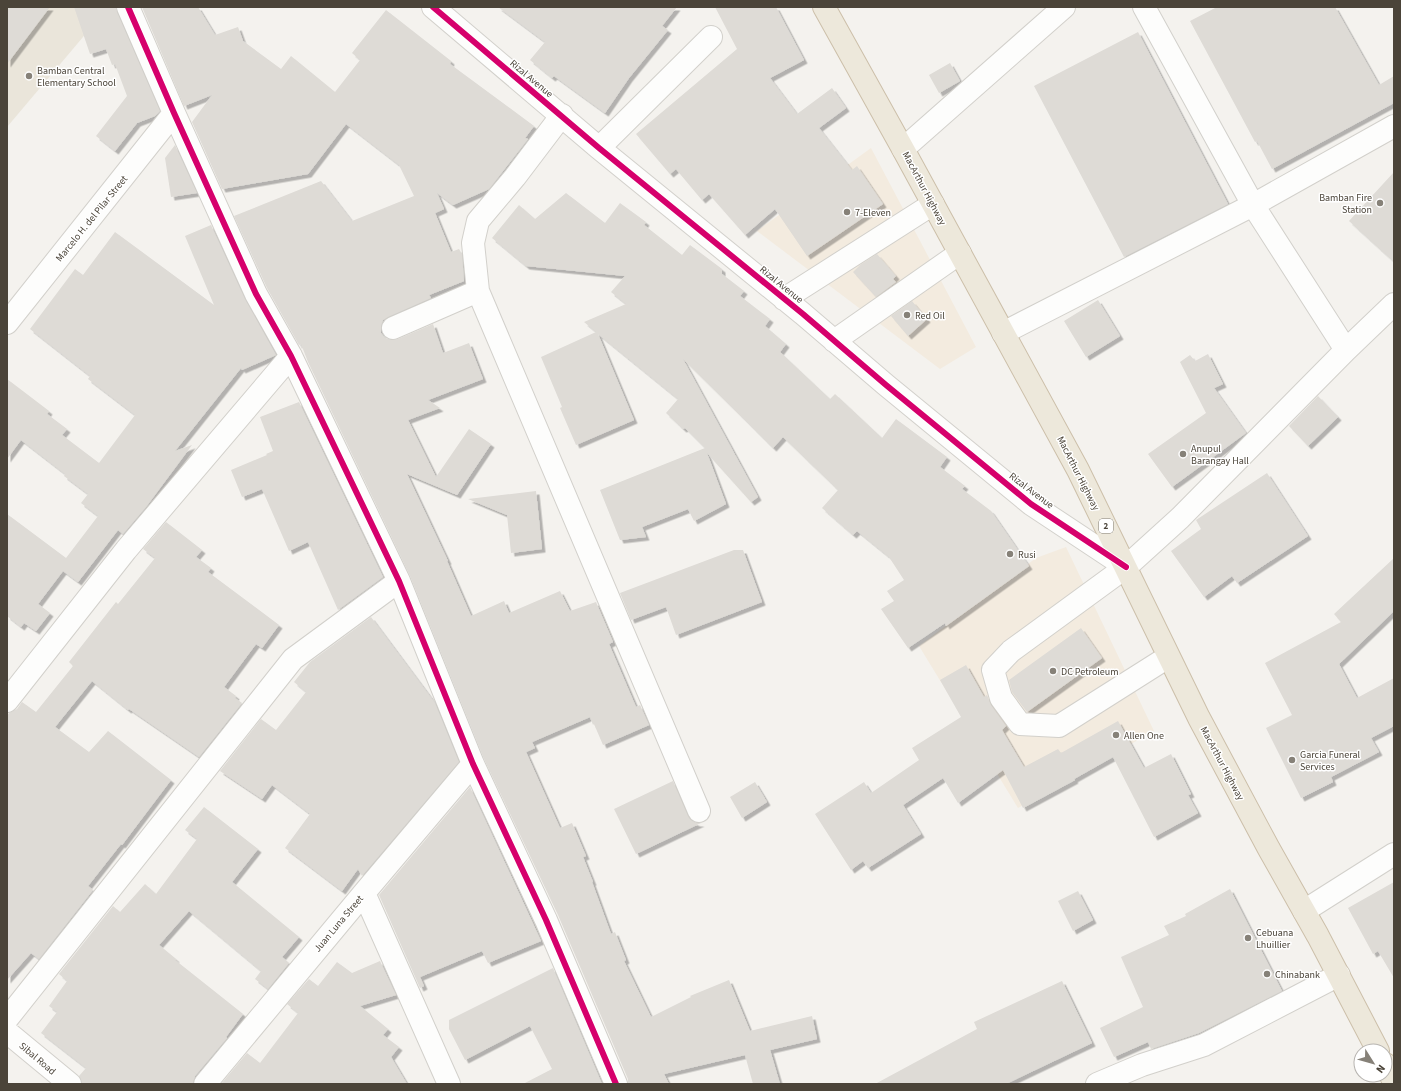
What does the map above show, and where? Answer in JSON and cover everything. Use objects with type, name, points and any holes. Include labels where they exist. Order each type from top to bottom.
[{"type":"highway","name":"MacArthur Highway","points":[[824,7],[903,148],[1078,470],[1168,657],[1269,850],[1339,975],[1374,1043]]},
{"type":"street","points":[[128,7],[256,294],[291,356],[399,581],[473,764],[546,920],[616,1084]]},
{"type":"street","name":"Rizal Avenue","points":[[433,7],[599,148],[1031,504],[1126,567]]},
{"type":"street","points":[[903,148],[1064,7]]},
{"type":"street","points":[[1144,7],[1253,205],[1346,350]]},
{"type":"street","points":[[599,148],[711,36]]},
{"type":"street","name":"Marcelo H. del Pilar Street","points":[[7,323],[174,113]]},
{"type":"street","points":[[562,115],[515,178],[478,221],[472,243],[478,291],[699,811]]},
{"type":"street","points":[[1002,332],[1253,205],[1394,126]]},
{"type":"street","points":[[784,299],[933,204]]},
{"type":"street","points":[[834,341],[960,253]]},
{"type":"street","points":[[393,328],[478,291]]},
{"type":"street","points":[[1168,657],[1058,726],[1020,724],[1001,698],[993,670],[1011,651],[1126,567],[1180,518],[1346,350],[1394,304]]},
{"type":"street","points":[[7,701],[126,550],[291,356]]},
{"type":"street","points":[[7,1019],[293,659],[399,581]]},
{"type":"street","name":"Juan Luna Street","points":[[205,1084],[473,764]]},
{"type":"street","points":[[1304,911],[1394,854]]},
{"type":"street","points":[[364,893],[449,1084]]},
{"type":"street","points":[[1098,1084],[1142,1065],[1204,1045],[1339,975]]},
{"type":"street","name":"Sibal Road","points":[[7,1032],[70,1084]]},
{"type":"shaded area","name":"Bamban Central Elementary School","points":[[7,7],[85,7],[94,24],[7,127]]},
{"type":"shaded area","points":[[871,148],[976,347],[940,369],[757,231]]},
{"type":"shaded area","points":[[1066,547],[1154,731],[1018,808],[919,646],[1036,558]]},
{"type":"building","points":[[7,7],[50,7],[7,64]]},
{"type":"building","points":[[74,7],[116,7],[160,111],[155,116],[137,123],[115,151],[96,136],[127,96],[115,64],[112,65],[106,49],[90,54]]},
{"type":"building","points":[[142,7],[198,7],[215,35],[238,27],[243,41],[281,69],[291,56],[335,92],[360,60],[352,53],[386,10],[451,61],[450,64],[534,126],[525,138],[528,139],[489,189],[453,205],[437,193],[444,209],[435,213],[451,252],[459,249],[462,254],[464,281],[429,295],[431,298],[383,320],[381,333],[385,338],[392,340],[398,339],[433,324],[443,353],[469,343],[483,379],[428,400],[440,408],[408,420],[436,477],[469,429],[491,444],[457,495],[407,474],[448,561],[471,616],[504,601],[509,613],[560,591],[570,611],[596,602],[613,642],[609,644],[636,707],[640,705],[649,725],[603,745],[590,717],[532,742],[535,748],[526,752],[560,828],[572,823],[586,856],[583,857],[611,934],[615,932],[626,960],[624,961],[651,1017],[691,997],[690,996],[729,980],[750,1031],[812,1016],[817,1039],[770,1050],[780,1084],[753,1084],[745,1055],[664,1074],[669,1084],[628,1084],[628,1079],[558,915],[484,759],[410,576],[308,362],[301,344],[299,345],[267,288],[234,216],[321,181],[352,221],[414,196],[399,165],[346,124],[308,174],[222,189],[192,122],[212,95],[184,106]]},
{"type":"building","points":[[498,7],[677,7],[662,26],[668,30],[629,78],[605,113],[554,76],[552,78],[530,60],[545,42]]},
{"type":"building","points":[[715,7],[776,7],[804,60],[770,78],[797,114],[832,88],[846,108],[819,128],[852,170],[857,166],[883,204],[807,256],[775,209],[745,235],[709,194],[702,200],[676,169],[670,174],[636,134],[737,49]]},
{"type":"building","points":[[1217,7],[1335,7],[1379,85],[1394,76],[1394,103],[1272,169],[1257,141],[1255,142],[1190,21]]},
{"type":"building","points":[[1138,32],[1228,204],[1124,257],[1034,86]]},
{"type":"building","points":[[950,63],[960,81],[939,93],[929,75]]},
{"type":"building","points":[[175,145],[197,193],[171,197],[165,158]]},
{"type":"building","name":"Bamban Fire Station","points":[[1394,172],[1394,262],[1349,221]]},
{"type":"building","points":[[566,193],[605,223],[620,203],[646,222],[644,225],[682,255],[690,245],[722,269],[722,274],[744,291],[740,296],[770,319],[765,326],[786,344],[780,352],[830,399],[835,394],[882,438],[896,419],[947,457],[940,467],[965,486],[962,489],[991,511],[1029,566],[946,626],[945,623],[908,648],[881,609],[894,601],[887,591],[904,580],[889,557],[857,531],[853,535],[822,508],[838,490],[783,437],[773,448],[683,359],[758,497],[751,502],[707,453],[726,504],[694,521],[688,509],[642,527],[646,537],[620,540],[600,490],[705,448],[685,428],[683,429],[666,413],[678,399],[598,334],[634,420],[576,445],[541,357],[596,332],[584,322],[626,304],[611,292],[625,276],[526,266],[492,238],[519,205],[535,219]]},
{"type":"building","points":[[211,225],[245,299],[276,355],[242,370],[241,368],[175,451],[192,445],[146,507],[123,534],[118,530],[78,582],[63,571],[38,604],[50,613],[36,631],[24,623],[21,627],[7,616],[7,514],[66,558],[98,516],[81,503],[88,494],[21,440],[7,459],[7,379],[49,411],[47,414],[67,429],[62,435],[99,463],[135,415],[88,379],[90,376],[30,329],[75,269],[83,275],[115,232],[214,305],[185,236]]},
{"type":"building","points":[[877,254],[896,276],[893,279],[896,282],[876,297],[853,272],[860,265]]},
{"type":"building","points":[[1098,300],[1120,336],[1086,357],[1064,321]]},
{"type":"building","points":[[912,301],[927,319],[908,336],[891,316]]},
{"type":"building","points":[[1208,354],[1223,384],[1214,388],[1246,433],[1172,487],[1148,454],[1206,413],[1180,362],[1190,355],[1195,361]]},
{"type":"building","points":[[1318,396],[1338,417],[1308,446],[1289,426]]},
{"type":"building","points":[[299,402],[383,577],[338,610],[308,542],[289,551],[262,489],[242,497],[231,470],[273,451],[260,417]]},
{"type":"building","points":[[1267,473],[1308,536],[1237,583],[1232,576],[1204,597],[1171,551],[1201,529],[1196,520]]},
{"type":"building","points":[[536,491],[542,549],[511,553],[507,515],[468,499]]},
{"type":"building","points":[[166,522],[202,550],[196,557],[211,568],[208,572],[279,625],[262,648],[256,644],[224,687],[236,696],[235,698],[242,703],[199,757],[129,709],[128,710],[92,681],[55,727],[89,752],[108,731],[171,780],[122,845],[121,844],[88,886],[93,890],[39,959],[31,953],[7,980],[7,716],[9,713],[17,709],[22,702],[36,712],[73,666],[69,662],[116,602],[118,604],[155,558],[143,549]]},
{"type":"building","points":[[734,550],[743,550],[762,602],[676,635],[666,607],[631,620],[620,593]]},
{"type":"building","points":[[1394,558],[1394,611],[1339,664],[1357,698],[1394,678],[1394,726],[1371,738],[1379,752],[1331,777],[1333,782],[1301,798],[1266,728],[1292,715],[1265,663],[1341,622],[1334,614]]},
{"type":"building","points":[[371,617],[435,703],[459,762],[362,876],[358,869],[342,891],[285,848],[310,814],[272,785],[262,799],[220,771],[261,719],[276,730],[306,692],[294,682],[310,662]]},
{"type":"building","name":"DC Petroleum","points":[[1081,628],[1102,658],[1027,712],[1012,692],[1009,680]]},
{"type":"building","points":[[966,665],[984,697],[987,695],[991,705],[1006,726],[1002,730],[1024,767],[1058,749],[1061,753],[1118,721],[1144,768],[1171,754],[1191,794],[1188,795],[1198,813],[1154,837],[1113,757],[1074,779],[1075,780],[1023,808],[1003,770],[958,803],[943,778],[903,805],[921,834],[868,868],[863,861],[851,870],[815,814],[864,782],[871,793],[919,760],[912,748],[961,717],[940,680]]},
{"type":"building","points":[[673,781],[688,816],[692,821],[701,823],[636,854],[614,809]]},
{"type":"building","points":[[755,782],[767,802],[742,818],[730,797]]},
{"type":"building","points":[[470,787],[541,941],[488,963],[482,951],[420,977],[424,986],[420,988],[379,895]]},
{"type":"building","points":[[204,807],[258,849],[232,882],[299,937],[282,957],[289,963],[268,989],[255,979],[261,971],[189,911],[159,945],[176,959],[175,960],[243,1014],[226,1037],[227,1038],[195,1076],[193,1084],[82,1084],[79,1076],[86,1068],[41,1033],[57,1012],[49,1006],[67,981],[59,974],[113,906],[120,912],[145,884],[156,894],[197,839],[185,830]]},
{"type":"building","points":[[1394,882],[1394,978],[1378,951],[1373,954],[1348,908]]},
{"type":"building","points":[[1230,889],[1282,991],[1199,1033],[1151,1049],[1148,1042],[1114,1057],[1100,1028],[1143,1007],[1121,957],[1169,935],[1164,926],[1186,916],[1185,914]]},
{"type":"building","points":[[1078,891],[1093,920],[1073,931],[1058,901]]},
{"type":"building","points":[[380,961],[396,995],[360,1006],[388,1029],[383,1035],[399,1047],[391,1057],[407,1084],[221,1084],[247,1053],[260,1063],[298,1013],[287,1004],[309,979],[318,986],[337,962],[352,973]]},
{"type":"building","points":[[553,968],[602,1084],[523,1084],[552,1069],[530,1026],[465,1060],[449,1029],[449,1020]]},
{"type":"building","points":[[1062,981],[1092,1043],[1006,1084],[875,1084],[977,1029],[974,1022]]},
{"type":"cycle path","points":[[128,7],[256,294],[291,356],[399,581],[473,764],[546,920],[616,1084]]},
{"type":"cycle path","points":[[433,7],[599,148],[803,314],[886,385],[1031,504],[1126,567]]},
{"type":"place","name":"Bamban Central Elementary School","points":[[29,76]]},
{"type":"place","name":"Bamban Fire Station","points":[[1380,203]]},
{"type":"place","name":"7-Eleven","points":[[847,212]]},
{"type":"place","name":"Red Oil","points":[[907,315]]},
{"type":"place","name":"Anupul Barangay Hall","points":[[1183,454]]},
{"type":"place","name":"Rusi","points":[[1010,554]]},
{"type":"place","name":"DC Petroleum","points":[[1053,671]]},
{"type":"place","name":"Allen One","points":[[1116,735]]},
{"type":"place","name":"Garcia Funeral Services","points":[[1292,760]]},
{"type":"place","name":"Cebuana Lhuillier","points":[[1248,938]]},
{"type":"place","name":"Chinabank","points":[[1267,974]]}]
